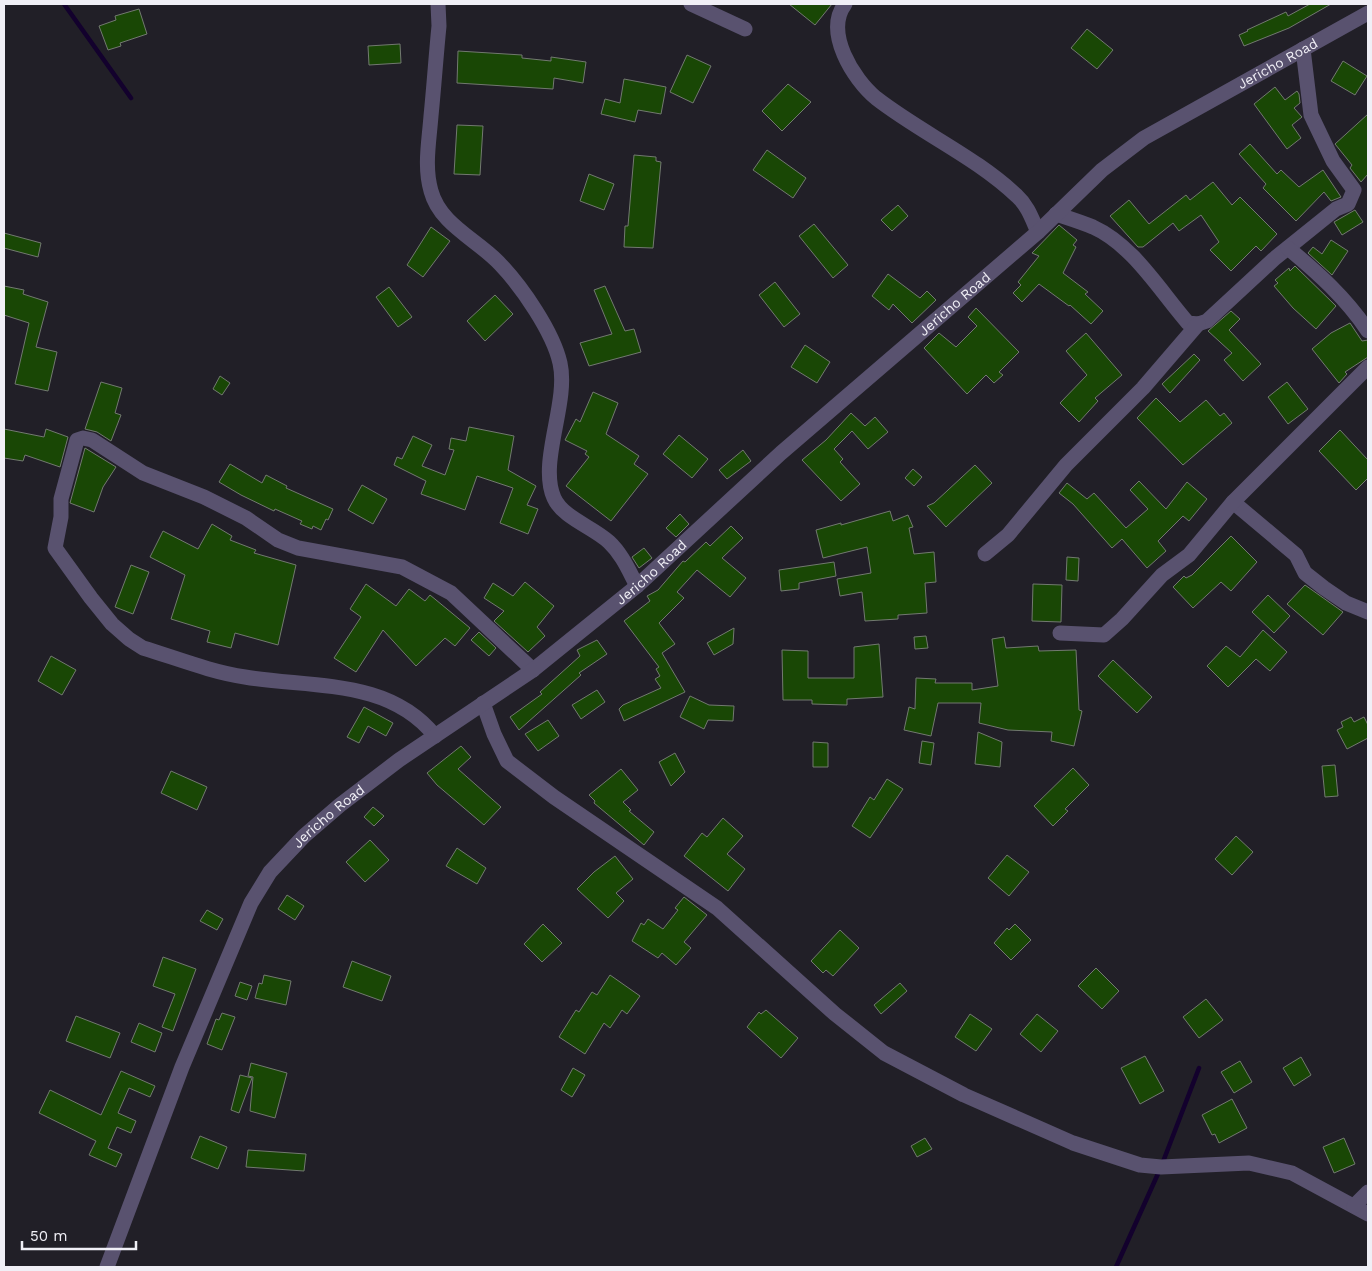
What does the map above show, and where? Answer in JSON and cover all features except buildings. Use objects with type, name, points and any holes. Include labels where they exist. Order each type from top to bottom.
[{"type":"street","points":[[438,4],[439,26],[426,168],[431,193],[438,208],[450,222],[500,264],[544,322],[561,364],[560,398],[550,460],[550,485],[554,500],[563,510],[610,543],[626,564],[637,586]]},
{"type":"street","points":[[691,4],[745,30]]},
{"type":"street","points":[[845,4],[841,10],[838,26],[840,42],[855,76],[875,97],[1002,183],[1028,208],[1038,232]]},
{"type":"street","name":"Jericho Road","points":[[107,1267],[182,1067],[251,903],[270,872],[304,836],[340,805],[434,736],[533,670],[637,586],[781,453],[1038,232],[1102,170],[1144,138],[1368,13]]},
{"type":"street","points":[[1056,214],[1094,228],[1118,244],[1137,263],[1188,323],[1198,324],[1207,321],[1288,248],[1336,210],[1348,204],[1354,190],[1333,162],[1311,115],[1304,49]]},
{"type":"street","points":[[1288,248],[1326,280],[1353,308],[1368,330]]},
{"type":"street","points":[[985,554],[1008,535],[1066,465],[1143,388],[1198,324]]},
{"type":"street","points":[[1060,633],[1104,635],[1122,619],[1162,576],[1189,554],[1233,502],[1368,367]]},
{"type":"street","points":[[434,736],[423,722],[403,707],[344,687],[244,677],[143,648],[129,639],[91,598],[55,548],[62,517],[61,499],[77,440],[83,438],[92,440],[143,473],[204,497],[246,518],[278,540],[291,545],[402,566],[415,572],[451,593],[533,670]]},
{"type":"street","points":[[1233,502],[1296,555],[1305,573],[1346,603],[1368,612]]},
{"type":"street","points":[[484,704],[494,734],[507,761],[554,797],[717,908],[835,1014],[884,1054],[964,1095],[1073,1143],[1140,1165],[1182,1166],[1249,1163],[1292,1173],[1368,1214]]},
{"type":"street","points":[[1354,1206],[1368,1192]]},
{"type":"waterway","points":[[64,4],[131,98]]},
{"type":"waterway","points":[[1116,1267],[1161,1167],[1199,1068]]}]
